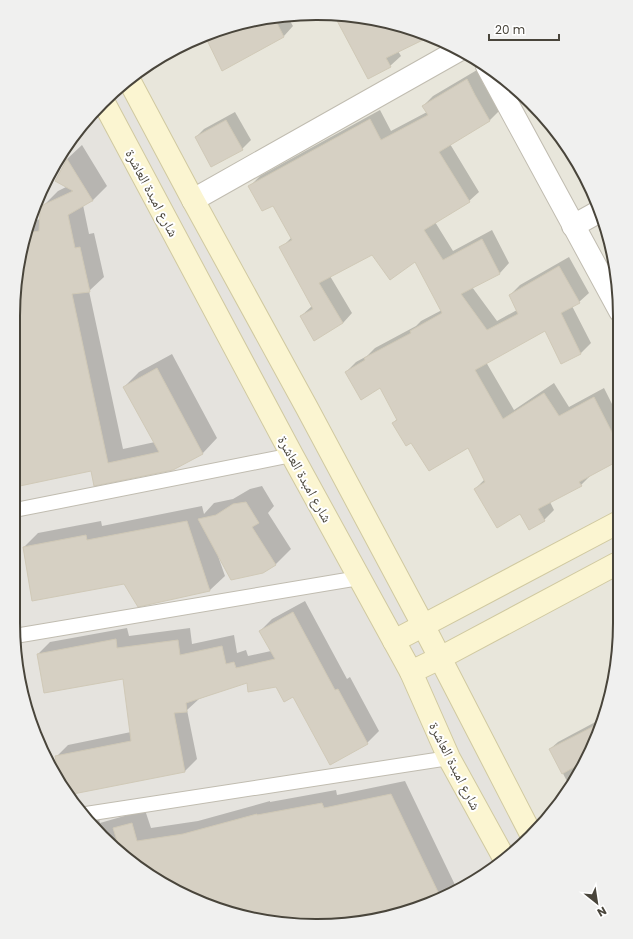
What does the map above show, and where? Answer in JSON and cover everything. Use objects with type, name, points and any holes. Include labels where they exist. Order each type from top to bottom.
[{"type":"main road","points":[[131,85],[307,408],[423,625],[529,829]]},
{"type":"main road","name":"شارع امبدة العاشرة","points":[[106,108],[292,456],[394,641],[410,672],[449,758],[502,854]]},
{"type":"main road","points":[[394,641],[613,525]]},
{"type":"main road","points":[[410,672],[440,658],[613,566]]},
{"type":"street","points":[[193,200],[453,54]]},
{"type":"street","points":[[494,79],[612,297]]},
{"type":"street","points":[[573,226],[594,214]]},
{"type":"lane","points":[[20,509],[292,456]]},
{"type":"lane","points":[[21,635],[359,578]]},
{"type":"lane","points":[[90,813],[449,758]]},
{"type":"shaded area","points":[[316,20],[355,23],[393,30],[412,36],[465,60],[497,81],[512,94],[552,136],[573,168],[582,185],[603,240],[610,278],[613,316],[613,622],[610,661],[603,699],[582,754],[563,787],[539,818],[497,858],[465,879],[430,896],[393,909],[355,916],[316,919],[259,913],[221,903],[168,879],[136,858],[107,832],[81,803],[60,771],[51,754],[36,718],[26,680],[21,642],[20,316],[23,278],[30,240],[51,185],[70,152],[94,121],[136,81],[168,60],[185,51],[240,30],[297,21]]},
{"type":"shaded area","points":[[130,86],[527,830],[497,858],[481,869],[448,888],[412,903],[393,909],[355,916],[316,919],[297,918],[240,909],[185,888],[168,879],[136,858],[94,818],[81,803],[60,771],[36,718],[26,680],[20,622],[20,316],[23,278],[30,240],[36,221],[60,168],[81,136],[107,107]]},
{"type":"building","points":[[337,21],[393,30],[423,40],[386,58],[391,67],[368,79]]},
{"type":"building","points":[[277,23],[284,37],[222,71],[208,41],[240,30]]},
{"type":"building","points":[[467,79],[490,121],[439,152],[470,202],[424,230],[443,260],[482,239],[500,274],[461,294],[487,330],[518,314],[509,295],[559,266],[580,303],[561,313],[581,354],[561,364],[545,331],[475,370],[503,419],[544,393],[559,416],[594,397],[613,434],[613,464],[579,482],[582,486],[538,509],[545,521],[529,530],[520,514],[497,528],[474,489],[485,482],[468,448],[429,471],[411,443],[406,446],[392,423],[397,420],[380,388],[361,400],[345,372],[365,360],[364,358],[411,333],[410,331],[442,313],[415,262],[390,280],[372,255],[319,283],[343,323],[314,341],[300,316],[313,309],[279,247],[292,240],[273,206],[262,211],[248,186],[370,119],[381,140],[428,115],[422,106]]},
{"type":"building","points":[[226,120],[243,150],[211,167],[195,137]]},
{"type":"building","points":[[67,159],[93,201],[68,215],[75,248],[80,247],[90,292],[72,294],[108,463],[159,452],[123,387],[157,368],[203,454],[173,470],[94,486],[91,471],[20,486],[20,316],[23,278],[32,232],[39,231],[41,209],[43,205],[73,191],[55,181]]},
{"type":"building","points":[[246,502],[259,523],[252,527],[276,565],[263,573],[231,580],[198,519],[216,515],[233,504]]},
{"type":"building","points":[[187,521],[210,591],[138,607],[124,584],[32,601],[23,547],[86,535],[87,540]]},
{"type":"building","points":[[293,612],[335,690],[338,689],[368,744],[330,765],[293,697],[284,702],[276,687],[248,692],[247,683],[186,703],[187,712],[174,713],[185,772],[75,794],[57,765],[55,756],[131,741],[123,679],[44,693],[37,654],[116,639],[117,648],[178,640],[180,655],[222,646],[226,664],[234,662],[236,668],[275,659],[259,631]]},
{"type":"building","points":[[594,726],[575,766],[562,774],[549,749]]},
{"type":"building","points":[[391,794],[438,892],[393,909],[355,916],[316,919],[259,913],[221,903],[168,879],[136,858],[121,845],[117,841],[113,828],[132,823],[137,841],[183,834],[257,814],[322,803],[324,808]]}]
